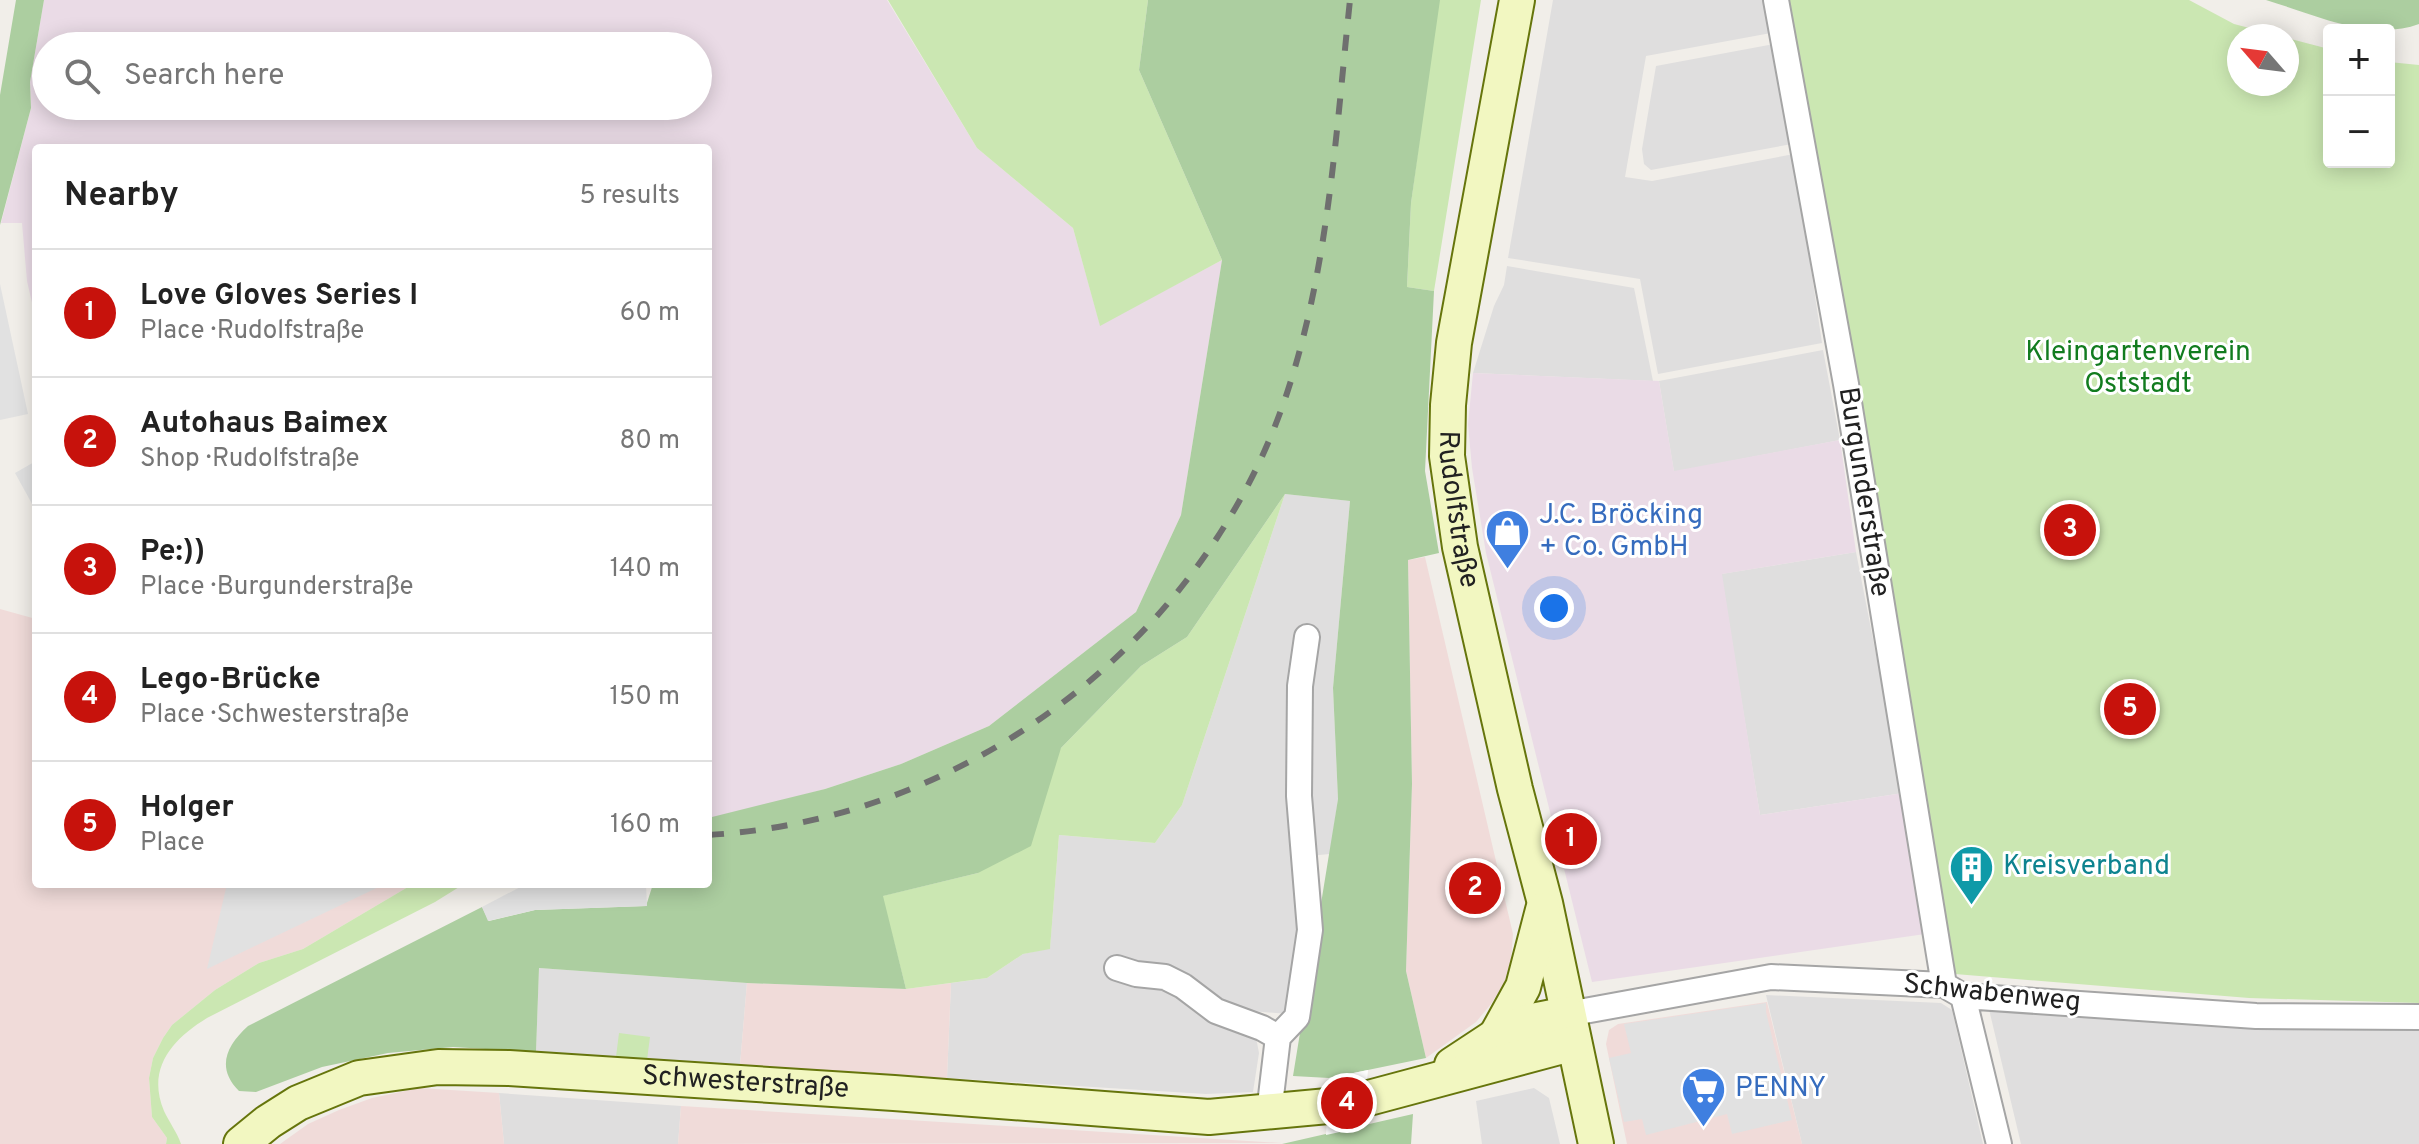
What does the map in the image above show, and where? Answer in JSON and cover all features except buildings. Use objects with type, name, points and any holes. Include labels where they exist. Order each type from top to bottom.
[{"type":"street","name":"Rudolfstraße","points":[[1517,0],[1454,343],[1447,456],[1460,547],[1515,789],[1545,903],[1596,1144]]},
{"type":"street","name":"Burgunderstraße","points":[[1776,0],[1954,990],[1999,1144]]},
{"type":"street","points":[[1269,1113],[1278,1037],[1297,1017],[1310,930],[1299,796],[1300,686],[1307,637]]},
{"type":"street","points":[[1496,1036],[1523,987],[1545,903]]},
{"type":"street","points":[[1117,968],[1165,977],[1183,986],[1216,1011],[1278,1037]]},
{"type":"street","name":"Schwabenweg","points":[[1571,1029],[1771,977],[2256,1016],[2419,1017]]},
{"type":"street","name":"Schwesterstraße","points":[[1429,1080],[1496,1036],[1527,1022],[1571,1029]]},
{"type":"street","name":"Schwesterstraße","points":[[241,1144],[298,1103],[359,1078],[438,1067],[509,1068],[1209,1117],[1340,1104],[1429,1080],[1571,1029]]},
{"type":"shaded area","points":[[44,0],[887,0],[977,148],[1073,228],[1100,325],[1222,260],[1181,515],[1136,612],[989,726],[901,764],[825,789],[712,819],[712,144],[32,144],[32,303],[22,223],[1,223],[31,108],[32,70],[32,120],[712,120],[712,32],[39,32]]},
{"type":"shaded area","points":[[1553,0],[1765,0],[1771,33],[1646,56],[1625,177],[1652,181],[1794,154],[1822,343],[1658,374],[1640,279],[1508,258]]},
{"type":"shaded area","points":[[1774,44],[1792,144],[1651,170],[1644,164],[1642,149],[1656,66]]},
{"type":"shaded area","points":[[1507,266],[1634,288],[1653,381],[1473,373],[1494,306],[1504,285]]},
{"type":"shaded area","points":[[0,284],[28,414],[0,420]]},
{"type":"shaded area","points":[[1823,350],[1840,440],[1674,472],[1659,381]]},
{"type":"shaded area","points":[[1473,373],[1659,381],[1674,471],[1840,440],[1856,552],[1722,574],[1760,815],[1903,793],[1925,934],[1592,982],[1486,553],[1468,424]]},
{"type":"shaded area","points":[[32,463],[32,504],[15,473]]},
{"type":"shaded area","points":[[1285,494],[1350,501],[1333,688],[1338,799],[1330,854],[1297,857],[1302,936],[1289,1014],[1251,1011],[1259,1053],[1253,1092],[1206,1094],[947,1078],[951,983],[987,978],[1023,954],[1050,948],[1059,835],[1155,843],[1182,805]]},
{"type":"shaded area","points":[[1856,552],[1903,793],[1760,815],[1721,574]]},
{"type":"shaded area","points":[[1425,557],[1513,934],[1511,960],[1504,983],[1491,1004],[1476,1022],[1426,1058],[1406,971],[1412,784],[1408,560]]},
{"type":"shaded area","points":[[0,609],[32,618],[32,888],[406,888],[303,949],[259,963],[215,990],[172,1025],[153,1058],[149,1078],[152,1117],[167,1138],[166,1144],[0,1144]]},
{"type":"shaded area","points":[[226,888],[377,888],[207,969]]},
{"type":"shaded area","points":[[518,888],[646,888],[647,906],[535,910],[488,921],[482,907]]},
{"type":"shaded area","points":[[539,968],[747,983],[740,1065],[536,1052]]},
{"type":"shaded area","points":[[747,983],[906,989],[951,983],[947,1078],[740,1065]]},
{"type":"shaded area","points":[[1766,995],[1941,1003],[1952,1010],[1983,1144],[1802,1144]]},
{"type":"shaded area","points":[[1767,1002],[1802,1144],[1627,1144],[1606,1044],[1609,1030],[1618,1024]]},
{"type":"shaded area","points":[[1766,1003],[1792,1120],[1732,1134],[1727,1114],[1646,1135],[1642,1119],[1624,1122],[1609,1058],[1631,1053],[1624,1024]]},
{"type":"shaded area","points":[[1988,1005],[2419,1027],[2419,1144],[2021,1144]]},
{"type":"shaded area","points":[[419,1088],[499,1093],[504,1144],[280,1144],[308,1124],[339,1110],[372,1098]]},
{"type":"shaded area","points":[[1534,1088],[1549,1098],[1560,1144],[1482,1144],[1476,1101]]},
{"type":"shaded area","points":[[499,1093],[681,1106],[678,1144],[504,1144]]},
{"type":"shaded area","points":[[681,1106],[1282,1143],[678,1144]]},
{"type":"green space","points":[[16,0],[44,0],[39,32],[32,32],[31,108],[0,225],[0,95]]},
{"type":"green space","points":[[888,0],[1148,0],[1139,70],[1222,260],[1100,326],[1073,228],[977,148]]},
{"type":"green space","points":[[1148,0],[1440,0],[1411,203],[1407,287],[1434,291],[1425,471],[1439,553],[1408,560],[1412,784],[1406,971],[1426,1058],[1329,1078],[1293,1076],[1338,799],[1333,688],[1350,501],[1285,494],[1187,637],[1141,666],[1061,748],[1031,846],[978,873],[883,896],[906,989],[747,983],[539,968],[536,1052],[453,1047],[388,1053],[322,1067],[256,1092],[239,1091],[228,1074],[227,1057],[234,1041],[248,1026],[482,907],[489,921],[535,910],[646,906],[652,888],[712,888],[712,817],[825,789],[901,764],[989,726],[1136,612],[1181,515],[1222,260],[1139,70]]},
{"type":"green space","points":[[1438,0],[1481,0],[1434,291],[1407,287],[1411,203]]},
{"type":"green space","name":"Kleingartenverein Oststadt","points":[[1789,0],[2189,0],[2234,24],[2227,24],[2227,96],[2299,96],[2299,41],[2323,47],[2323,168],[2395,168],[2395,63],[2419,65],[2419,1003],[2249,998],[1955,974]]},
{"type":"green space","points":[[2266,0],[2419,0],[2419,24],[2401,29],[2395,29],[2395,24],[2342,24]]},
{"type":"green space","points":[[1285,494],[1182,805],[1155,843],[1059,835],[1050,949],[1023,954],[987,978],[906,989],[882,896],[978,873],[1061,748],[1141,666],[1187,637]]},
{"type":"green space","points":[[406,888],[458,888],[207,1018],[183,1035],[166,1056],[158,1081],[164,1111],[181,1144],[166,1144],[167,1138],[152,1117],[149,1078],[153,1058],[172,1025],[215,990],[259,963],[303,949]]},
{"type":"green space","points":[[619,1033],[650,1037],[647,1060],[616,1057]]},
{"type":"green space","points":[[1413,1114],[1411,1144],[1282,1144]]},
{"type":"pier","points":[[1368,1070],[1363,1127],[1326,1135],[1329,1078]]},
{"type":"railway","points":[[712,834],[804,822],[897,794],[984,754],[1064,701],[1136,638],[1198,565],[1249,483],[1287,393],[1301,345],[1313,296],[1329,198],[1350,0]]},
{"type":"place","name":"Pe:))","points":[[2070,530]]},
{"type":"place","name":"J.C. Bröcking + Co. GmbH","points":[[1508,571]]},
{"type":"place","name":"Holger","points":[[2130,709]]},
{"type":"place","name":"Love Gloves Series I","points":[[1571,839]]},
{"type":"place","name":"Autohaus Baimex","points":[[1475,888]]},
{"type":"place","name":"Kreisverband","points":[[1972,906]]},
{"type":"place","name":"Lego-Brücke","points":[[1347,1103]]},
{"type":"place","name":"PENNY","points":[[1704,1128]]}]
